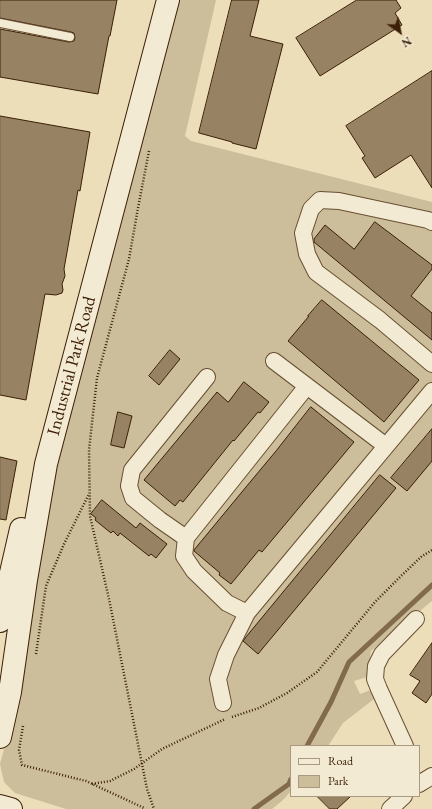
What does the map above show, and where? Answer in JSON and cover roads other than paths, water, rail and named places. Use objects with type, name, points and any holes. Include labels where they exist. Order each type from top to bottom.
[{"type":"street","name":"Industrial Park Road","points":[[0,621],[43,435],[152,0]]},
{"type":"street","name":"Industrial Park Road","points":[[0,737],[10,692],[26,580],[46,464],[168,0]]},
{"type":"street","points":[[432,222],[339,201],[320,200],[311,209],[302,233],[307,254],[316,272],[380,320],[432,364]]},
{"type":"street","points":[[274,362],[386,446]]},
{"type":"street","points":[[186,538],[160,520],[133,498],[129,486],[132,470],[207,377]]},
{"type":"street","points":[[247,613],[227,603],[194,571],[184,556],[186,538],[307,386]]},
{"type":"street","points":[[223,703],[218,679],[226,655],[247,613],[432,391]]},
{"type":"street","points":[[406,745],[375,679],[376,666],[382,654],[416,619]]},
{"type":"street","points":[[390,809],[403,797]]},
{"type":"street","points":[[0,806],[11,809]]},
{"type":"lane","points":[[0,23],[70,37]]},
{"type":"waterway","points":[[308,745],[331,702],[349,662],[432,585]]},
{"type":"waterway","points":[[254,809],[289,784],[290,782]]}]
